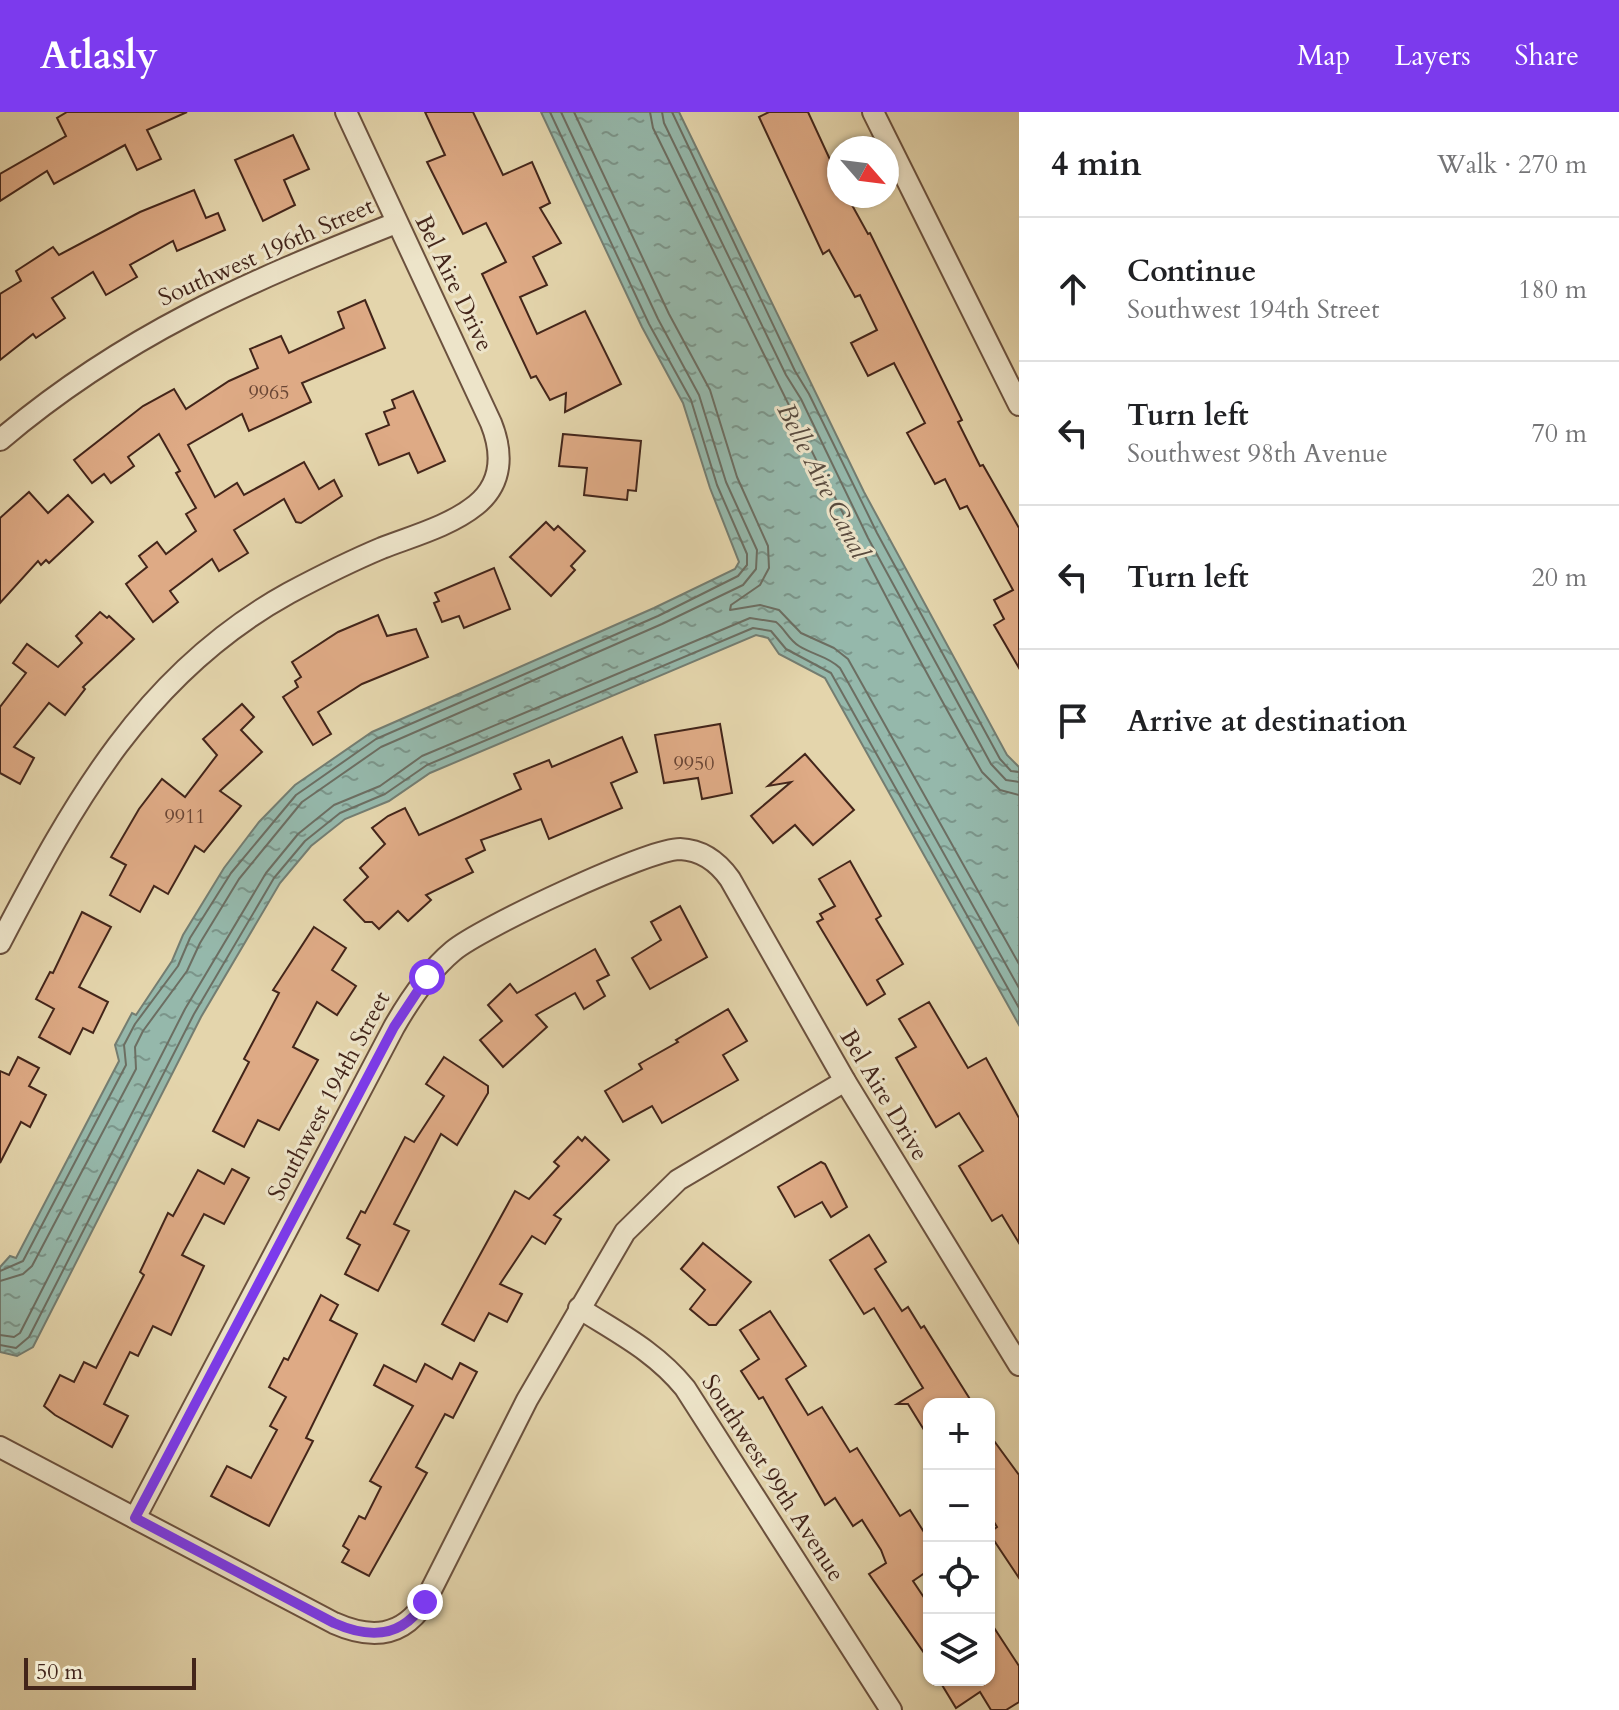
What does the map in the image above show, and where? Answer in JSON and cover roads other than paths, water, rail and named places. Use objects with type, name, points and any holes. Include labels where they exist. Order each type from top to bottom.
[{"type":"street","name":"Bel Aire Drive","points":[[0,943],[55,837],[102,763],[139,715],[179,675],[225,635],[286,595],[375,551],[455,517],[479,503],[496,479],[500,457],[496,434],[346,112]]},
{"type":"street","points":[[873,112],[1019,405]]},
{"type":"street","name":"Southwest 196th Street","points":[[0,440],[84,374],[196,307],[396,223]]},
{"type":"street","name":"Southwest 194th Street","points":[[135,1518],[394,1027],[427,977],[465,941],[502,920],[662,852],[684,849],[704,855]]},
{"type":"street","name":"Bel Aire Drive","points":[[704,855],[730,879],[845,1081],[1019,1365]]},
{"type":"street","points":[[0,1447],[334,1623],[369,1635],[387,1633],[408,1621],[425,1602],[527,1400],[617,1243],[672,1184],[845,1081]]},
{"type":"street","name":"Southwest 99th Avenue","points":[[579,1308],[657,1356],[685,1388],[891,1710]]},
{"type":"water","name":"Belle Aire Canal","points":[[541,112],[679,112],[864,492],[1007,755],[1019,767],[1019,1025],[825,678],[779,654],[768,638],[756,635],[430,773],[389,801],[345,819],[311,846],[280,883],[201,1017],[33,1347],[17,1356],[0,1352],[0,1267],[10,1256],[16,1258],[119,1061],[115,1045],[132,1013],[136,1015],[172,961],[183,935],[224,868],[259,822],[295,785],[372,732],[654,608],[735,569],[739,562],[710,488],[683,403],[642,327]]}]
